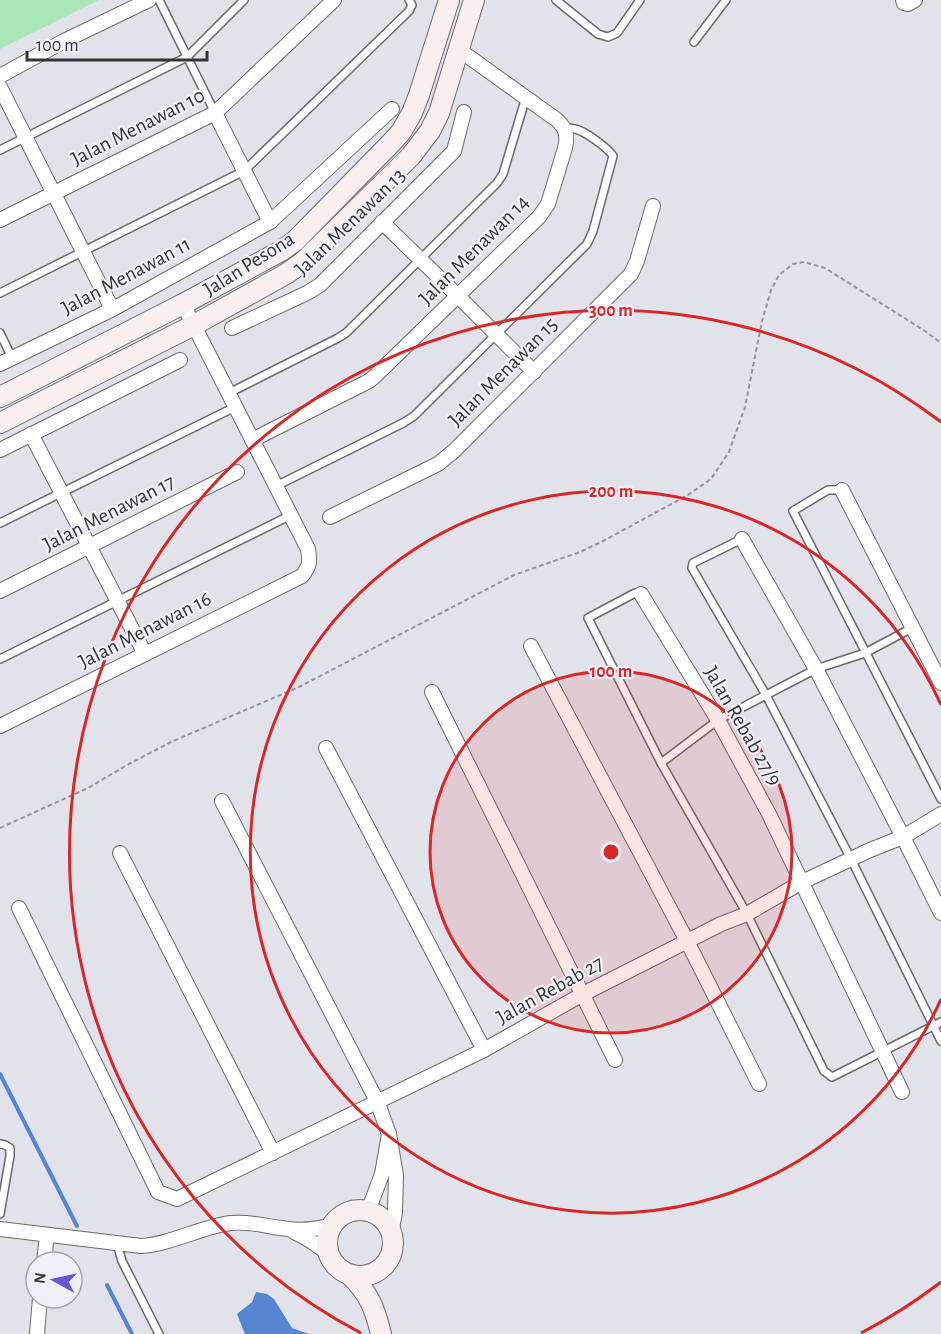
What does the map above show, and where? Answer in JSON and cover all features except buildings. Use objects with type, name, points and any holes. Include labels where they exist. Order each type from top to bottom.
[{"type":"street","points":[[0,76],[64,41],[149,0]]},
{"type":"street","name":"Jalan Menawan 10","points":[[0,220],[215,113],[333,0]]},
{"type":"street","name":"Jalan Pesona","points":[[0,397],[183,304],[273,256],[289,245],[401,132],[416,104],[449,0]]},
{"type":"street","name":"Jalan Pesona","points":[[0,423],[194,325],[286,274],[303,262],[411,156],[430,131],[439,113],[474,0]]},
{"type":"street","points":[[903,0],[908,4],[915,0]]},
{"type":"street","points":[[458,48],[557,120],[564,128]]},
{"type":"street","points":[[0,87],[113,309]]},
{"type":"street","name":"Jalan Menawan 11","points":[[6,361],[113,309],[270,222],[392,109]]},
{"type":"street","name":"Jalan Menawan 13","points":[[232,328],[314,289],[454,151],[464,112]]},
{"type":"street","points":[[215,113],[270,222]]},
{"type":"street","name":"Jalan Menawan 14","points":[[252,440],[369,381],[459,297],[545,211],[566,148],[564,128]]},
{"type":"street","name":"Jalan Menawan 15","points":[[330,517],[438,464],[454,452],[631,274],[653,206]]},
{"type":"street","points":[[382,222],[534,372]]},
{"type":"street","points":[[183,304],[291,515]]},
{"type":"street","points":[[0,450],[180,360]]},
{"type":"street","points":[[31,434],[145,654]]},
{"type":"street","name":"Jalan Menawan 17","points":[[0,591],[237,472]]},
{"type":"street","points":[[842,490],[941,683]]},
{"type":"street","name":"Jalan Menawan 16","points":[[0,726],[302,576],[308,570],[310,560],[308,549],[291,515]]},
{"type":"street","points":[[741,539],[816,669],[941,914]]},
{"type":"street","name":"Jalan Rebab 27/9","points":[[641,594],[718,720],[769,814],[902,1092]]},
{"type":"street","points":[[531,646],[687,941],[759,1084]]},
{"type":"street","points":[[432,692],[615,1060]]},
{"type":"street","points":[[326,748],[484,1050]]},
{"type":"street","points":[[222,801],[377,1101],[388,1134],[396,1175],[395,1213],[391,1233]]},
{"type":"street","name":"Jalan Rebab 27","points":[[19,908],[158,1192],[177,1199],[484,1050],[583,994],[721,924],[747,914],[802,882],[903,837],[941,814]]},
{"type":"street","points":[[120,853],[273,1153]]},
{"type":"street","points":[[368,1211],[382,1174],[388,1134]]},
{"type":"street","points":[[0,1229],[117,1245],[141,1246],[233,1223],[255,1223],[283,1229],[308,1239],[328,1255],[337,1268],[356,1277],[369,1276],[380,1270],[392,1253],[393,1239],[385,1221],[374,1213],[361,1210],[348,1212],[332,1225],[327,1237],[328,1255]]},
{"type":"street","points":[[283,1229],[308,1230],[332,1225]]},
{"type":"street","points":[[45,1250],[47,1235]]},
{"type":"street","points":[[380,1270],[376,1287],[380,1331]]},
{"type":"street","points":[[350,1275],[369,1298],[380,1331]]},
{"type":"street","points":[[37,1334],[39,1310]]},
{"type":"lane","points":[[159,0],[215,113]]},
{"type":"lane","points":[[0,150],[187,57],[244,0]]},
{"type":"lane","points":[[0,293],[244,171],[409,11],[412,5],[409,0]]},
{"type":"lane","points":[[556,0],[598,34],[608,37],[617,33],[640,0]]},
{"type":"lane","points":[[694,42],[726,0]]},
{"type":"lane","points":[[229,393],[346,333],[500,179],[526,97]]},
{"type":"lane","points":[[276,486],[409,420],[587,244],[591,238],[613,156],[609,150],[580,131],[564,128]]},
{"type":"lane","points":[[0,333],[6,361]]},
{"type":"lane","points":[[0,523],[235,406]]},
{"type":"lane","points":[[842,490],[828,490],[793,511],[941,799]]},
{"type":"lane","points":[[0,659],[291,515]]},
{"type":"lane","points":[[741,539],[693,563],[692,568],[766,695],[851,859],[941,1041]]},
{"type":"lane","points":[[641,594],[635,593],[588,618],[661,763],[747,914],[824,1071],[832,1077],[941,1022]]},
{"type":"lane","points":[[661,763],[718,720],[816,669],[865,653],[912,628]]},
{"type":"lane","points":[[0,1144],[10,1148],[0,1214]]},
{"type":"lane","points":[[117,1245],[122,1261],[159,1334]]},
{"type":"path","points":[[0,828],[88,788],[171,742],[300,687],[514,575],[580,552],[603,541],[688,495],[711,478],[729,452],[746,407],[762,321],[771,290],[779,275],[793,264],[804,262],[825,268],[941,343]]},
{"type":"green space","points":[[0,0],[99,0],[0,49]]},
{"type":"water","points":[[256,1292],[267,1294],[274,1299],[292,1328],[309,1334],[245,1334],[237,1314],[252,1302]]},
{"type":"waterway","points":[[0,1074],[77,1226]]},
{"type":"waterway","points":[[107,1285],[132,1334]]}]
